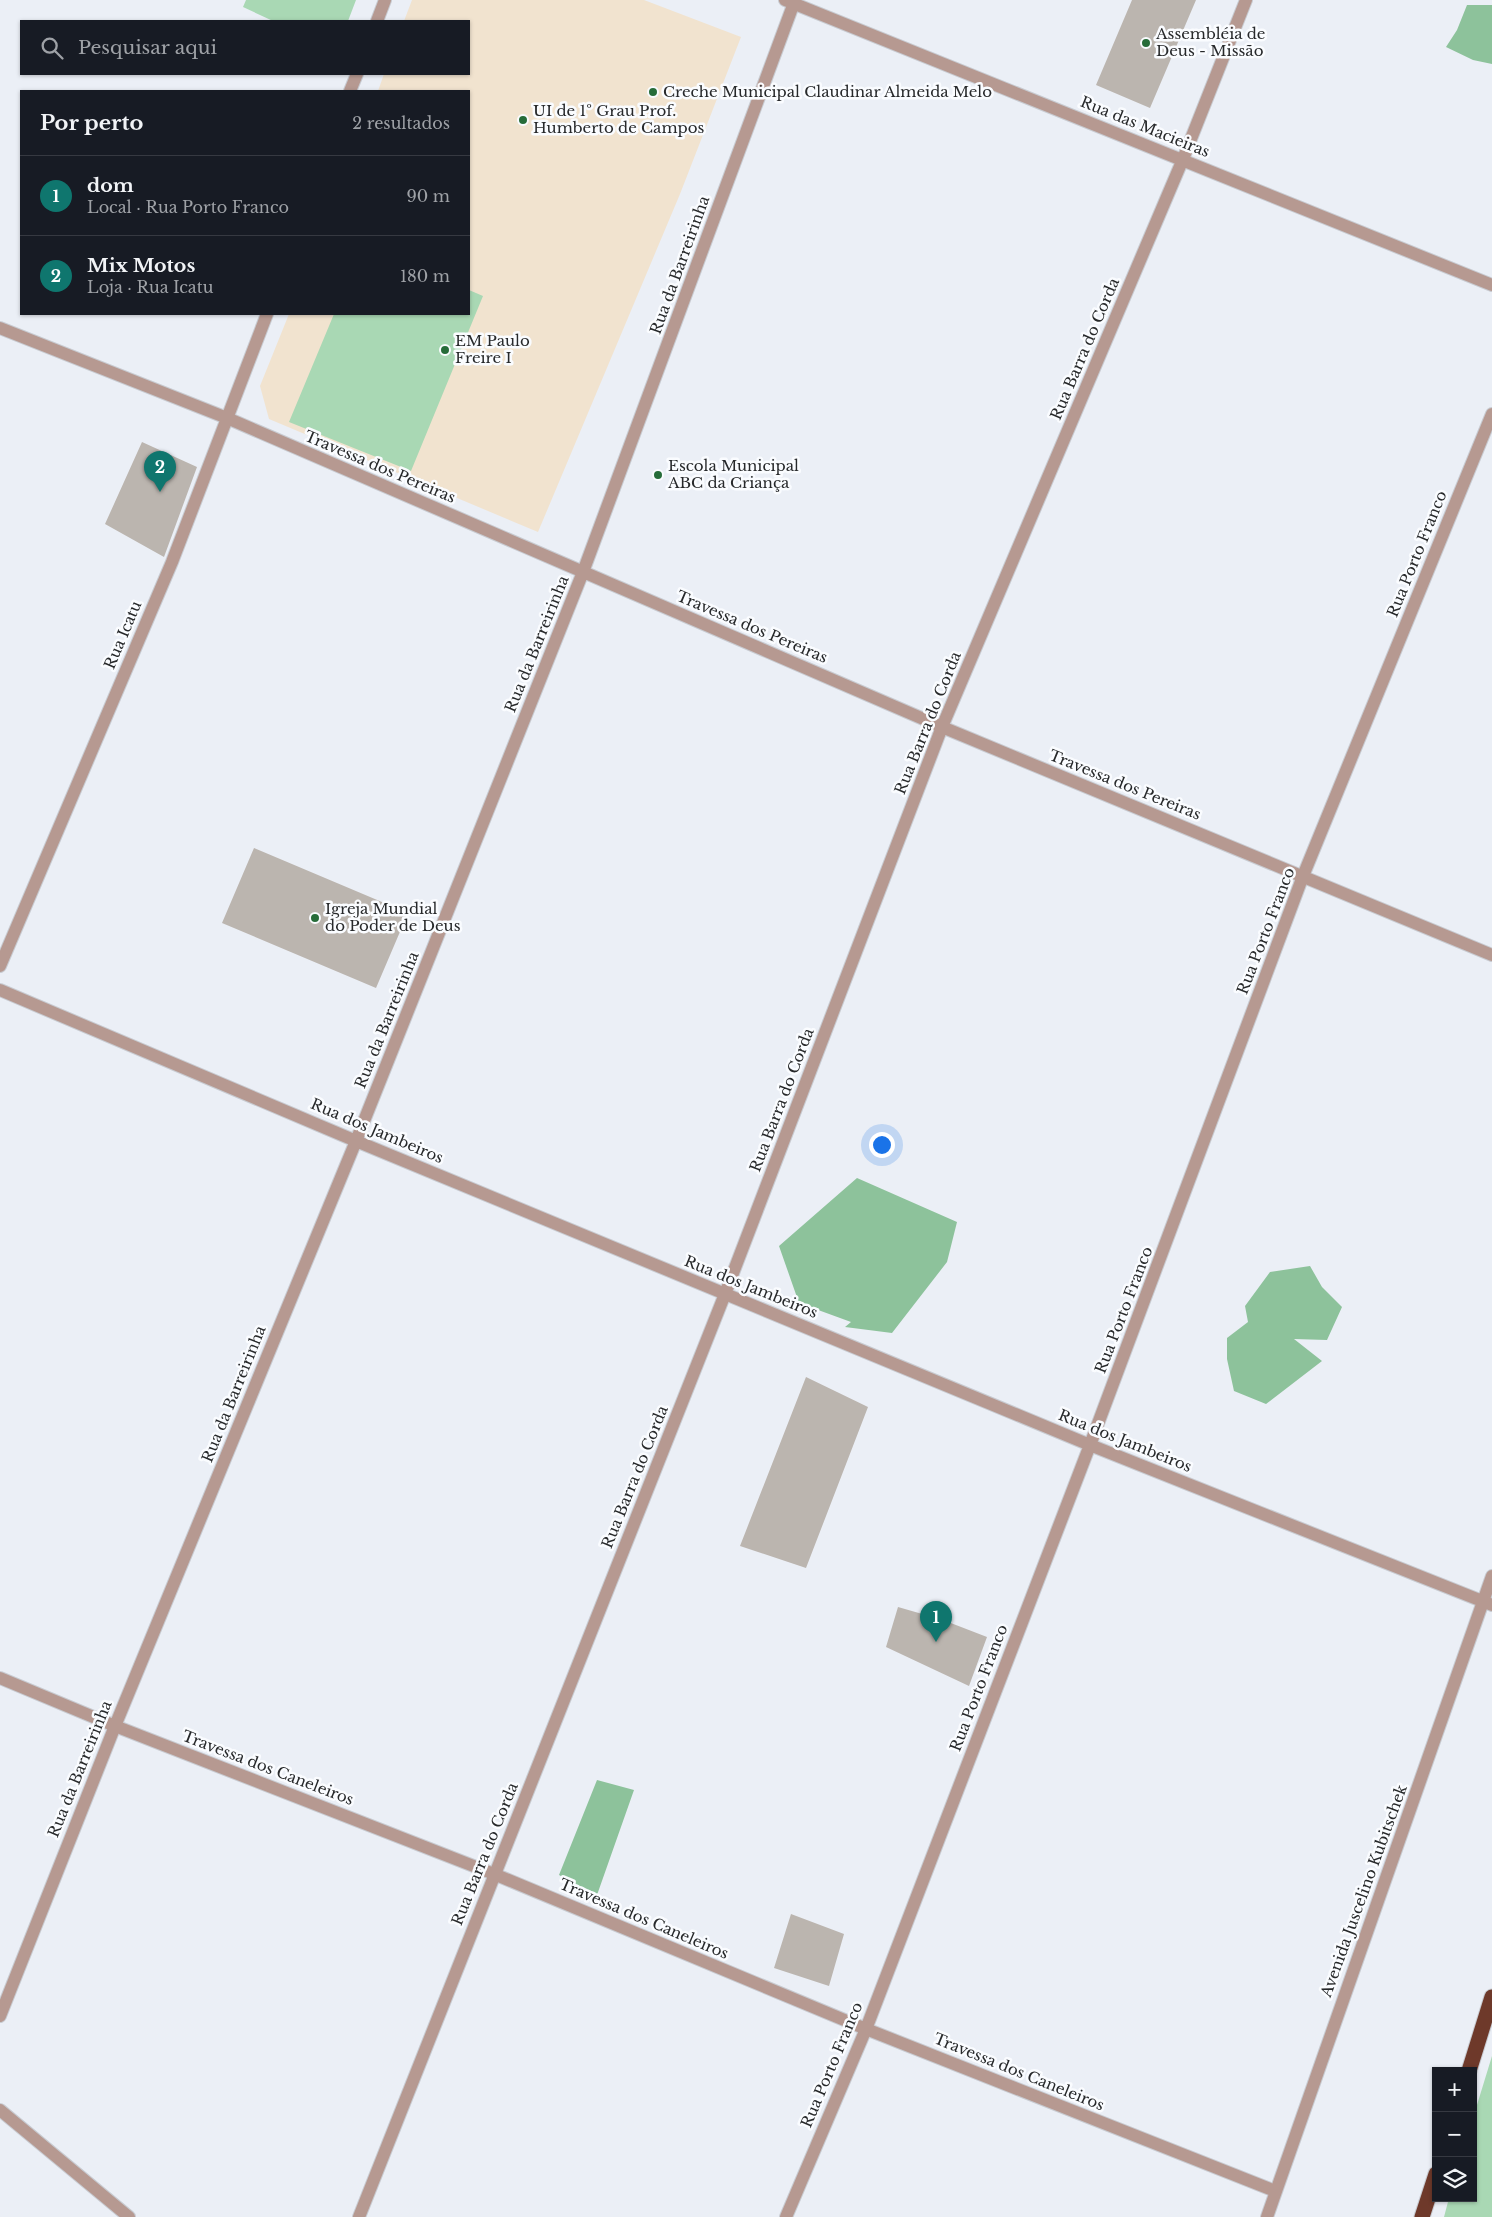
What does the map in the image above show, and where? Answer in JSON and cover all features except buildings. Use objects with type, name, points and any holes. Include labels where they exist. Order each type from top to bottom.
[{"type":"highway","points":[[1470,2067],[1492,1997]]},
{"type":"highway","points":[[1422,2217],[1432,2186]]},
{"type":"street","points":[[377,20],[385,0]]},
{"type":"street","name":"Rua Barra do Corda","points":[[359,2217],[725,1294],[942,728],[1183,159],[1246,0]]},
{"type":"street","name":"Rua das Macieiras","points":[[791,1],[1492,284]]},
{"type":"street","name":"Rua da Barreirinha","points":[[0,2016],[115,1726],[356,1141],[583,572],[791,1]]},
{"type":"street","points":[[350,90],[357,75]]},
{"type":"street","name":"Rua Icatu","points":[[0,966],[172,562],[267,315]]},
{"type":"street","name":"Travessa dos Pereiras","points":[[0,328],[227,418],[942,728],[1492,955]]},
{"type":"street","name":"Rua Porto Franco","points":[[786,2217],[866,2029],[1090,1445],[1303,876],[1492,414]]},
{"type":"street","name":"Rua dos Jambeiros","points":[[0,990],[356,1141],[1090,1445],[1488,1603]]},
{"type":"street","name":"Avenida Juscelino Kubitschek","points":[[1267,2217],[1488,1603],[1492,1576]]},
{"type":"street","name":"Travessa dos Caneleiros","points":[[0,1678],[115,1726],[494,1874],[866,2029],[1275,2192]]},
{"type":"street","points":[[0,2110],[129,2217]]},
{"type":"shaded area","name":"EM Paulo Freire I","points":[[412,0],[644,0],[741,37],[680,194],[538,532],[269,419],[260,386],[289,315],[470,315],[470,90],[378,90],[384,75],[470,75],[470,20],[404,20]]},
{"type":"green space","points":[[246,0],[356,0],[348,20],[271,20],[243,7]]},
{"type":"green space","points":[[1467,5],[1492,5],[1492,64],[1473,60],[1446,47],[1457,30]]},
{"type":"green space","points":[[470,290],[483,296],[411,471],[289,422],[334,315],[470,315]]},
{"type":"green space","points":[[857,1178],[957,1222],[947,1262],[892,1333],[845,1327],[851,1322],[799,1303],[779,1246]]},
{"type":"green space","points":[[1310,1266],[1322,1287],[1342,1307],[1327,1340],[1294,1339],[1322,1361],[1266,1404],[1234,1391],[1227,1359],[1227,1338],[1248,1322],[1245,1306],[1270,1272]]},
{"type":"green space","points":[[597,1780],[634,1790],[597,1895],[559,1875]]},
{"type":"green space","points":[[1492,2056],[1492,2217],[1444,2217],[1448,2202],[1477,2202],[1477,2105]]},
{"type":"place","name":"Assembléia de Deus - Missão","points":[[1146,43]]},
{"type":"place","name":"Creche Municipal Claudinar Almeida Melo","points":[[653,92]]},
{"type":"place","name":"UI de 1º Grau Prof. Humberto de Campos","points":[[523,120]]},
{"type":"place","name":"EM Paulo Freire I","points":[[445,350]]},
{"type":"place","name":"Escola Municipal ABC da Criança","points":[[658,475]]},
{"type":"place","name":"Mix Motos","points":[[160,492]]},
{"type":"place","name":"Igreja Mundial do Poder de Deus","points":[[315,918]]},
{"type":"place","name":"dom","points":[[936,1642]]}]
